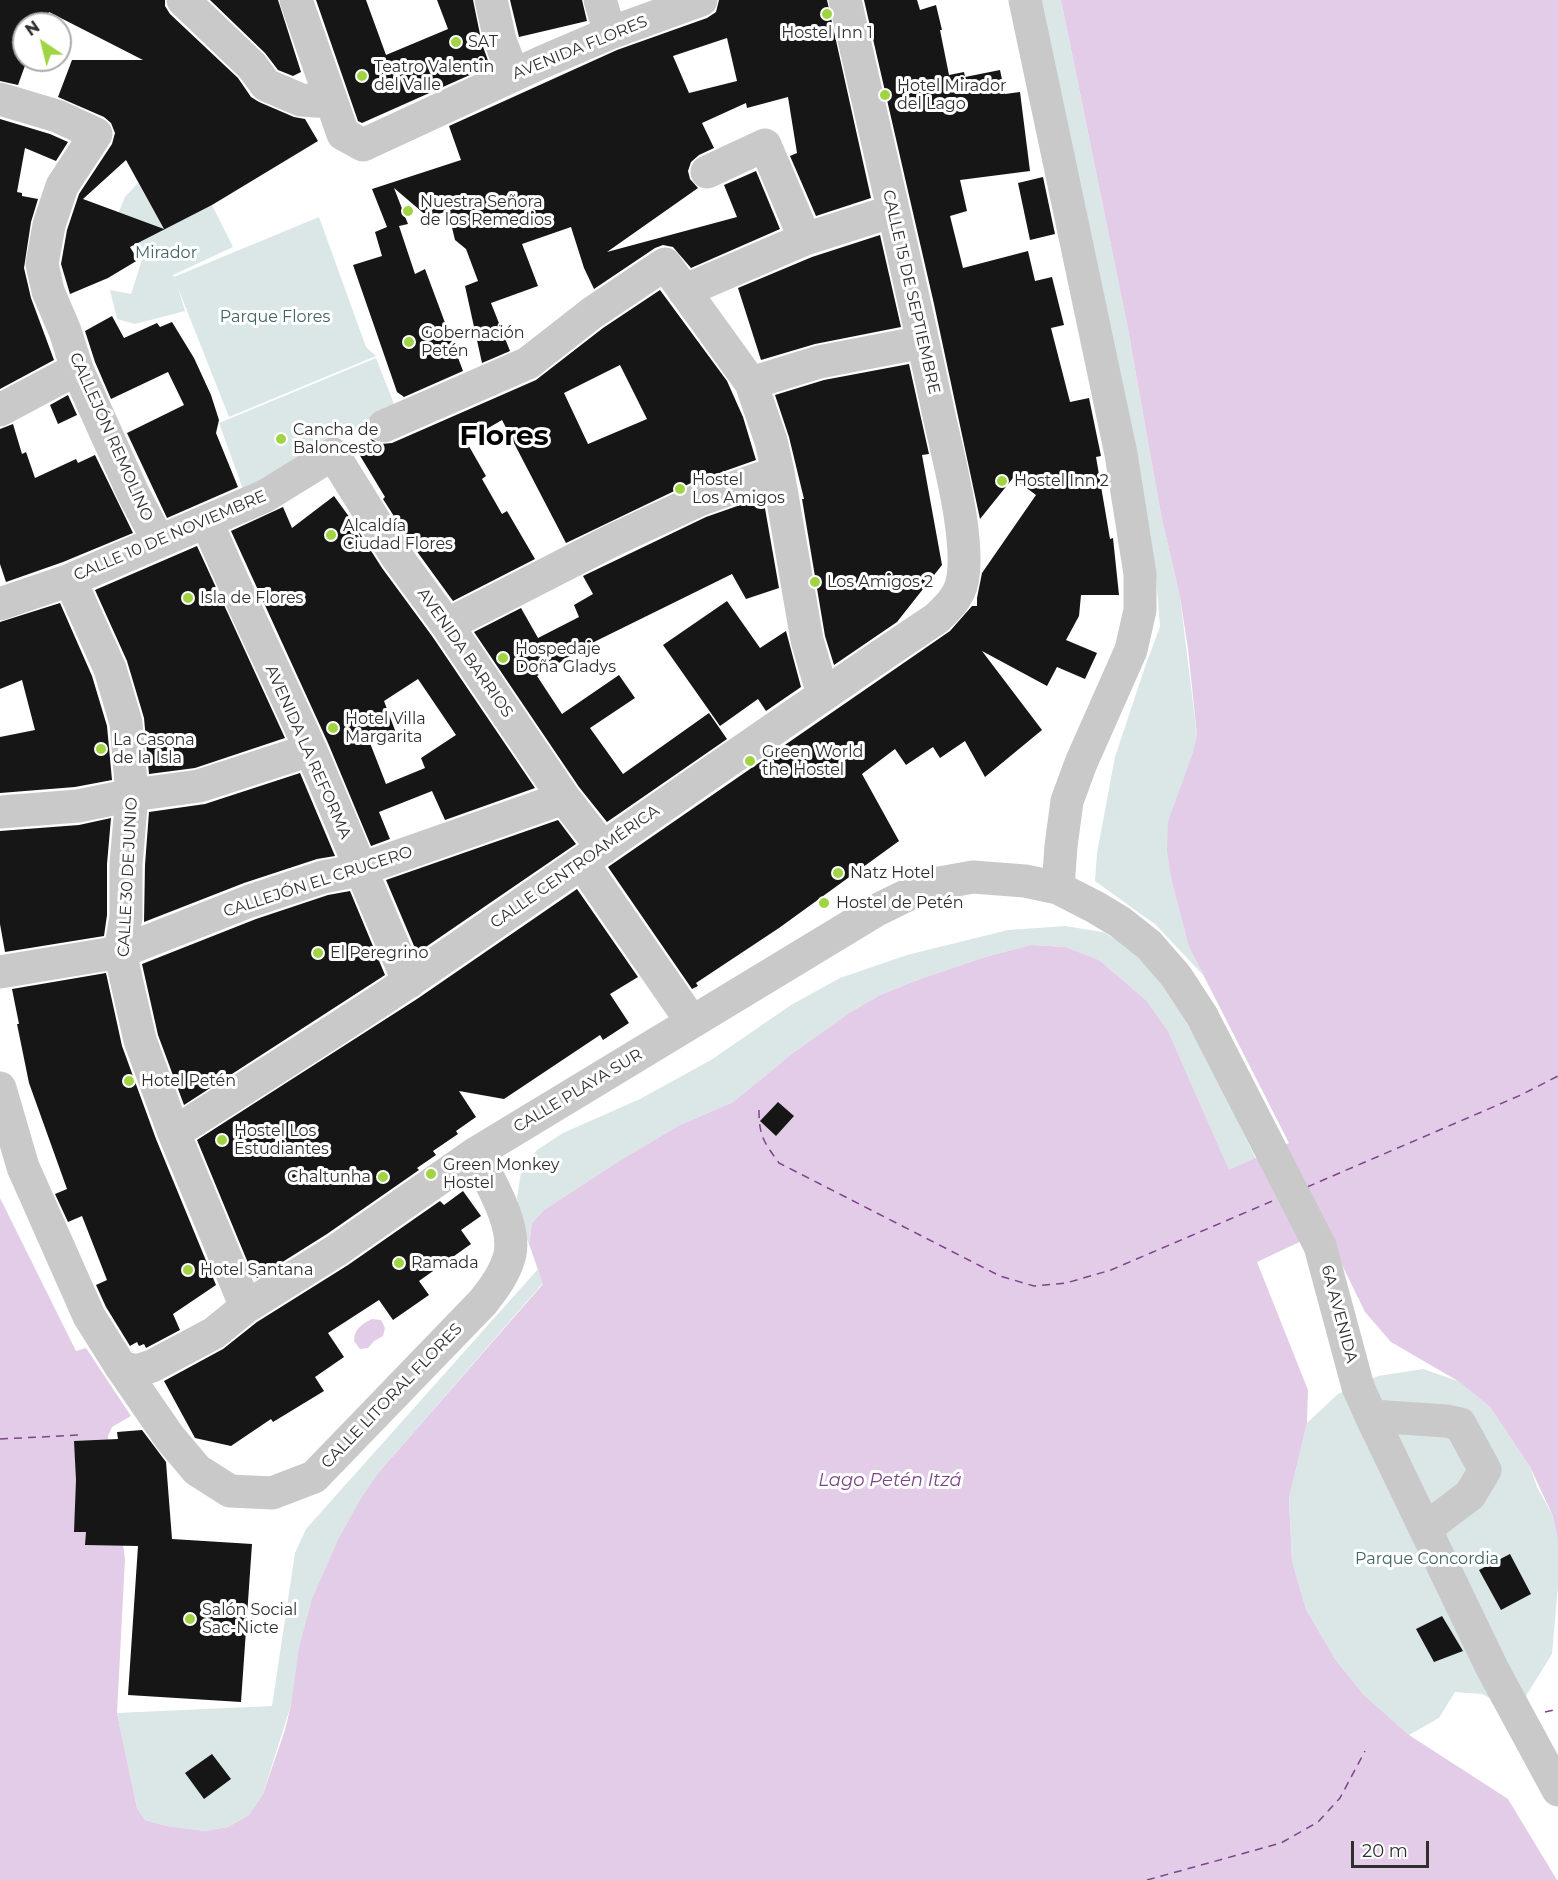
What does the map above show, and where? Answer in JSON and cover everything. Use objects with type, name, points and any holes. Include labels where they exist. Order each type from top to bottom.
[{"type":"street","points":[[183,0],[252,66],[266,85],[301,100],[332,102],[296,0]]},
{"type":"street","points":[[490,0],[500,40],[513,75]]},
{"type":"street","points":[[600,0],[610,33]]},
{"type":"street","name":"AVENIDA FLORES","points":[[332,102],[343,134],[363,145],[513,75],[610,33],[701,0]]},
{"type":"street","name":"CALLE 15 DE SEPTIEMBRE","points":[[845,0],[954,486],[963,537],[961,585]]},
{"type":"street","points":[[1025,0],[1121,454],[1140,574],[1140,610],[1131,650],[1081,763],[1067,801],[1060,846],[1058,888]]},
{"type":"street","name":"CALLEJÓN REMOLINO","points":[[0,99],[57,116],[96,134],[62,186],[49,225],[42,264],[48,291],[65,331],[77,369],[133,494],[158,540]]},
{"type":"street","points":[[707,172],[765,145],[806,239]]},
{"type":"street","points":[[684,291],[806,239],[893,211]]},
{"type":"street","points":[[384,426],[528,363],[592,313],[665,264],[751,383],[771,441],[807,640],[823,695]]},
{"type":"street","points":[[751,383],[819,362],[923,342]]},
{"type":"street","points":[[0,410],[77,369]]},
{"type":"street","name":"CALLE 10 DE NOVIEMBRE","points":[[1,600],[70,580],[158,540],[207,522],[265,496],[333,454]]},
{"type":"street","name":"AVENIDA BARRIOS","points":[[333,454],[397,557],[447,625],[564,798],[592,856],[692,1022]]},
{"type":"street","points":[[447,625],[611,541],[699,500],[778,472]]},
{"type":"street","name":"AVENIDA LA REFORMA","points":[[207,522],[310,750],[408,982]]},
{"type":"street","name":"CALLE 30 DE JUNIO","points":[[70,580],[114,680],[126,723],[132,795],[126,864],[126,917],[120,952],[140,1040],[174,1133],[246,1307]]},
{"type":"street","name":"CALLE CENTROAMÉRICA","points":[[174,1133],[408,982],[937,618],[953,602],[961,585]]},
{"type":"street","points":[[0,812],[78,806],[132,795],[200,786],[310,750]]},
{"type":"street","name":"CALLEJÓN EL CRUCERO","points":[[0,972],[120,952],[250,901],[323,877],[359,870],[564,798]]},
{"type":"street","name":"CALLE PLAYA SUR","points":[[121,1368],[137,1371],[152,1366],[214,1333],[246,1307],[337,1250],[476,1153],[877,910],[928,885],[973,877],[1025,881],[1058,888]]},
{"type":"street","name":"6A AVENIDA","points":[[1058,888],[1120,922],[1149,945],[1176,976],[1202,1016],[1320,1246],[1358,1387],[1371,1416],[1492,1668],[1558,1790]]},
{"type":"street","name":"CALLE LITORAL FLORES","points":[[0,1088],[23,1167],[89,1316],[121,1368],[171,1438],[197,1470],[230,1491],[272,1493],[314,1477],[483,1302],[501,1278],[510,1254],[510,1228],[476,1153]]},
{"type":"street","points":[[1371,1416],[1461,1424],[1485,1470],[1470,1495],[1425,1529]]},
{"type":"green space","points":[[1037,0],[1061,0],[1128,329],[1161,515],[1180,597],[1197,735],[1172,883],[1189,947],[1203,975],[1156,925],[1095,881],[1097,853],[1115,757],[1160,627],[1155,564],[1126,442]]},
{"type":"green space","name":"Parque Flores","points":[[138,183],[164,229],[212,205],[233,247],[173,275],[174,277],[319,217],[366,347],[376,356],[229,417],[178,288],[185,311],[135,324],[117,319],[110,290],[131,294],[142,260],[125,234],[111,231],[125,197]]},
{"type":"green space","name":"Cancha de Baloncesto","points":[[376,358],[396,409],[306,455],[244,492],[219,423]]},
{"type":"green space","points":[[1065,926],[1103,932],[1138,952],[1164,983],[1211,1066],[1256,1159],[1229,1171],[1168,1031],[1146,1000],[1099,960],[1066,947],[1031,945],[985,957],[920,979],[880,995],[849,1013],[793,1053],[733,1102],[678,1126],[544,1210],[532,1223],[529,1244],[524,1233],[517,1198],[521,1172],[537,1150],[563,1133],[640,1099],[711,1060],[791,1005],[840,978],[907,955],[1008,930]]},
{"type":"green space","points":[[538,1269],[543,1283],[379,1472],[291,1705],[263,1794],[249,1815],[228,1827],[205,1831],[167,1826],[145,1820],[137,1808],[117,1713],[272,1706],[295,1553],[306,1529]]},
{"type":"green space","name":"Parque Concordia","points":[[1423,1369],[1458,1381],[1490,1407],[1530,1467],[1537,1487],[1553,1516],[1558,1542],[1558,1587],[1552,1654],[1516,1712],[1482,1694],[1455,1692],[1439,1718],[1409,1735],[1364,1695],[1335,1659],[1306,1609],[1292,1561],[1289,1498],[1307,1423],[1338,1394],[1378,1376]]},
{"type":"water","name":"Lago Petén Itzá","points":[[1061,0],[1558,0],[1558,1542],[1553,1516],[1530,1467],[1490,1407],[1458,1381],[1391,1342],[1365,1312],[1325,1230],[1257,1262],[1308,1390],[1307,1423],[1289,1498],[1292,1561],[1306,1609],[1335,1659],[1364,1695],[1409,1735],[1508,1799],[1557,1880],[0,1880],[0,1198],[76,1351],[86,1348],[131,1416],[112,1427],[108,1436],[125,1559],[117,1713],[137,1808],[145,1820],[167,1826],[205,1831],[228,1827],[249,1815],[263,1794],[285,1730],[299,1648],[312,1599],[338,1540],[360,1500],[379,1472],[543,1284],[529,1244],[532,1223],[544,1210],[619,1161],[678,1126],[733,1102],[793,1053],[849,1013],[880,995],[985,957],[1031,945],[1066,947],[1099,960],[1146,1000],[1168,1031],[1229,1170],[1289,1143],[1189,947],[1172,883],[1167,851],[1168,822],[1197,735],[1188,649],[1180,597],[1161,515],[1128,329]]},
{"type":"water","points":[[372,1319],[381,1320],[385,1328],[383,1336],[368,1348],[360,1349],[354,1341],[355,1333]]},
{"type":"building","points":[[0,0],[165,0],[165,6],[170,14],[238,78],[251,97],[294,117],[305,119],[318,141],[212,205],[130,247],[138,260],[108,278],[70,294],[61,264],[67,230],[79,194],[112,144],[115,133],[111,123],[104,117],[58,97],[67,72],[72,72],[72,60],[143,60],[72,24],[72,12],[12,12],[12,72],[23,72],[18,85],[0,81]],"holes":[[[126,160],[164,229],[83,199]]]},
{"type":"building","points":[[210,0],[278,0],[301,72],[293,76],[278,70],[265,53]]},
{"type":"building","points":[[316,0],[366,0],[386,55],[448,29],[437,0],[473,0],[482,44],[490,66],[362,123],[358,121]]},
{"type":"building","points":[[510,0],[582,0],[587,21],[519,37]]},
{"type":"building","points":[[719,0],[827,0],[871,198],[816,216],[790,156],[797,153],[788,97],[747,108],[746,103],[702,123],[714,148],[699,155],[691,162],[688,171],[690,179],[698,188],[607,252],[737,217],[724,185],[756,171],[780,229],[691,268],[673,247],[663,245],[594,289],[584,268],[571,227],[522,244],[538,286],[491,303],[510,351],[482,363],[465,286],[478,281],[466,249],[455,240],[448,211],[428,217],[394,188],[408,224],[399,226],[415,274],[425,269],[463,371],[404,397],[397,392],[353,265],[382,256],[375,232],[387,227],[372,189],[461,160],[449,126],[617,50],[707,18],[716,12]],"holes":[[[727,38],[737,81],[689,93],[673,56]]]},
{"type":"building","points":[[864,0],[917,0],[920,10],[936,5],[949,75],[964,72],[965,77],[1000,70],[1005,94],[1020,92],[1030,171],[960,180],[967,211],[950,216],[963,268],[1028,251],[1035,281],[1052,277],[1064,325],[1051,328],[1070,402],[1089,398],[1101,456],[1096,457],[1110,539],[1113,538],[1119,595],[1081,595],[1079,616],[1066,640],[1097,653],[1085,679],[1057,667],[1047,686],[982,651],[1042,730],[985,777],[965,741],[940,758],[933,747],[906,765],[895,749],[862,774],[899,841],[779,928],[696,983],[698,986],[692,989],[608,867],[950,631],[972,606],[977,606],[982,573],[1036,495],[1013,478],[980,519],[934,304]]},
{"type":"building","points":[[0,119],[50,134],[68,142],[56,161],[25,148],[17,192],[22,193],[22,196],[38,199],[31,222],[24,268],[31,298],[54,360],[0,389]]},
{"type":"building","points":[[1043,177],[1055,234],[1030,240],[1018,183]]},
{"type":"building","points":[[880,235],[901,327],[815,344],[761,360],[738,288],[812,257]]},
{"type":"building","points":[[660,290],[727,381],[743,417],[756,460],[691,483],[566,543],[502,420],[466,441],[486,476],[482,479],[502,514],[507,511],[535,559],[453,601],[413,546],[383,499],[385,497],[356,449],[371,439],[381,444],[392,443],[536,380],[603,328]],"holes":[[[620,365],[647,419],[588,444],[564,393]]]},
{"type":"building","points":[[112,316],[124,338],[157,323],[160,327],[172,322],[194,358],[211,395],[219,420],[216,433],[238,487],[167,518],[127,433],[184,405],[168,372],[111,399],[85,331]]},
{"type":"building","points":[[909,364],[929,454],[922,455],[942,565],[897,622],[834,665],[825,636],[802,499],[804,499],[789,437],[775,395],[824,380]]},
{"type":"building","points":[[68,395],[77,415],[58,424],[50,405]]},
{"type":"building","points":[[13,424],[22,454],[26,452],[35,478],[76,459],[78,463],[95,455],[133,533],[63,562],[6,582],[0,564],[0,429]]},
{"type":"building","points":[[334,496],[535,788],[445,820],[432,791],[379,812],[390,839],[371,846],[328,743],[231,531],[283,507],[292,528]],"holes":[[[418,679],[456,735],[421,758],[425,768],[386,784],[370,743],[396,733],[384,701]]]},
{"type":"building","points":[[763,497],[779,588],[746,599],[732,574],[594,642],[537,676],[562,714],[619,675],[635,698],[590,728],[623,774],[709,713],[727,739],[607,822],[579,787],[474,632],[521,608],[538,638],[579,617],[574,605],[593,594],[583,576],[706,517]]},
{"type":"building","points":[[197,546],[285,738],[195,768],[149,774],[144,718],[127,661],[95,590]]},
{"type":"building","points":[[727,601],[760,648],[786,631],[801,687],[766,711],[758,699],[720,726],[663,645]]},
{"type":"building","points":[[60,603],[92,676],[107,726],[112,780],[75,787],[0,793],[0,737],[35,730],[22,680],[0,689],[0,622]]},
{"type":"building","points":[[300,773],[335,856],[317,859],[244,883],[144,922],[149,812],[205,804]]},
{"type":"building","points":[[111,818],[104,936],[5,952],[0,924],[0,831],[79,825]]},
{"type":"building","points":[[558,820],[576,844],[417,953],[386,880]]},
{"type":"building","points":[[577,889],[638,977],[610,994],[629,1023],[603,1040],[600,1035],[504,1099],[459,1091],[476,1117],[456,1131],[458,1134],[433,1151],[436,1155],[417,1168],[419,1170],[327,1234],[257,1278],[248,1263],[197,1140],[417,999]]},
{"type":"building","points":[[350,891],[385,975],[184,1105],[158,1035],[142,964],[256,919],[328,895]]},
{"type":"building","points":[[106,973],[122,1046],[156,1139],[216,1285],[173,1314],[180,1330],[146,1348],[144,1344],[139,1346],[137,1342],[130,1346],[106,1307],[96,1285],[107,1280],[82,1216],[68,1222],[55,1194],[67,1189],[29,1083],[12,989]]},
{"type":"building","points":[[778,1102],[794,1116],[776,1136],[760,1121]]},
{"type":"building","points":[[463,1191],[481,1216],[461,1230],[471,1244],[419,1281],[429,1295],[393,1320],[379,1300],[328,1333],[344,1357],[315,1377],[324,1391],[273,1422],[271,1419],[231,1446],[195,1438],[164,1381],[223,1349],[257,1322],[348,1265],[440,1201],[444,1205]]},
{"type":"building","name":"Salón Social Sac-Nicte","points":[[142,1430],[166,1462],[172,1539],[252,1544],[241,1702],[128,1695],[138,1546],[85,1545],[86,1532],[74,1532],[76,1480],[74,1441],[118,1439],[117,1432]]},
{"type":"building","points":[[1510,1554],[1531,1594],[1501,1610],[1479,1570]]},
{"type":"building","points":[[1442,1616],[1463,1651],[1434,1662],[1416,1629]]},
{"type":"building","points":[[212,1754],[231,1779],[204,1799],[185,1773]]},
{"type":"ferry route","points":[[1307,1187],[1521,1095],[1558,1076]]},
{"type":"ferry route","points":[[759,1110],[763,1139],[779,1163],[1000,1276],[1034,1286],[1066,1283],[1111,1270],[1277,1199]]},
{"type":"ferry route","points":[[0,1439],[79,1435]]},
{"type":"ferry route","points":[[1545,1712],[1558,1709]]},
{"type":"ferry route","points":[[1147,1880],[1281,1843],[1318,1822],[1340,1798],[1365,1751]]},
{"type":"place","name":"Hostel Inn 1","points":[[827,14]]},
{"type":"place","name":"SAT","points":[[456,42]]},
{"type":"place","name":"Teatro Valentin del Valle","points":[[362,76]]},
{"type":"place","name":"Hotel Mirador del Lago","points":[[885,95]]},
{"type":"place","name":"Nuestra Señora de los Remedios","points":[[408,211]]},
{"type":"place","name":"Gobernación Petén","points":[[409,342]]},
{"type":"place","name":"Cancha de Baloncesto","points":[[281,439]]},
{"type":"place","name":"Hostel Inn 2","points":[[1002,481]]},
{"type":"place","name":"Hostel Los Amigos","points":[[680,489]]},
{"type":"place","name":"Alcaldía Ciudad Flores","points":[[331,535]]},
{"type":"place","name":"Los Amigos 2","points":[[815,582]]},
{"type":"place","name":"Isla de Flores","points":[[188,598]]},
{"type":"place","name":"Hospedaje Doña Gladys","points":[[503,658]]},
{"type":"place","name":"Hotel Villa Margarita","points":[[333,728]]},
{"type":"place","name":"La Casona de la Isla","points":[[101,749]]},
{"type":"place","name":"Green World the Hostel","points":[[750,761]]},
{"type":"place","name":"Natz Hotel","points":[[838,873]]},
{"type":"place","name":"Hostel de Petén","points":[[824,903]]},
{"type":"place","name":"El Peregrino","points":[[318,953]]},
{"type":"place","name":"Hotel Petén","points":[[129,1081]]},
{"type":"place","name":"Hostel Los Estudiantes","points":[[222,1140]]},
{"type":"place","name":"Green Monkey Hostel","points":[[431,1174]]},
{"type":"place","name":"Chaltunha","points":[[383,1177]]},
{"type":"place","name":"Ramada","points":[[399,1263]]},
{"type":"place","name":"Hotel Santana","points":[[188,1270]]},
{"type":"place","name":"Salón Social Sac-Nicte","points":[[190,1619]]},
{"type":"district","name":"Flores","points":[[504,437]]},
{"type":"park label","name":"Mirador","points":[[166,253]]}]
